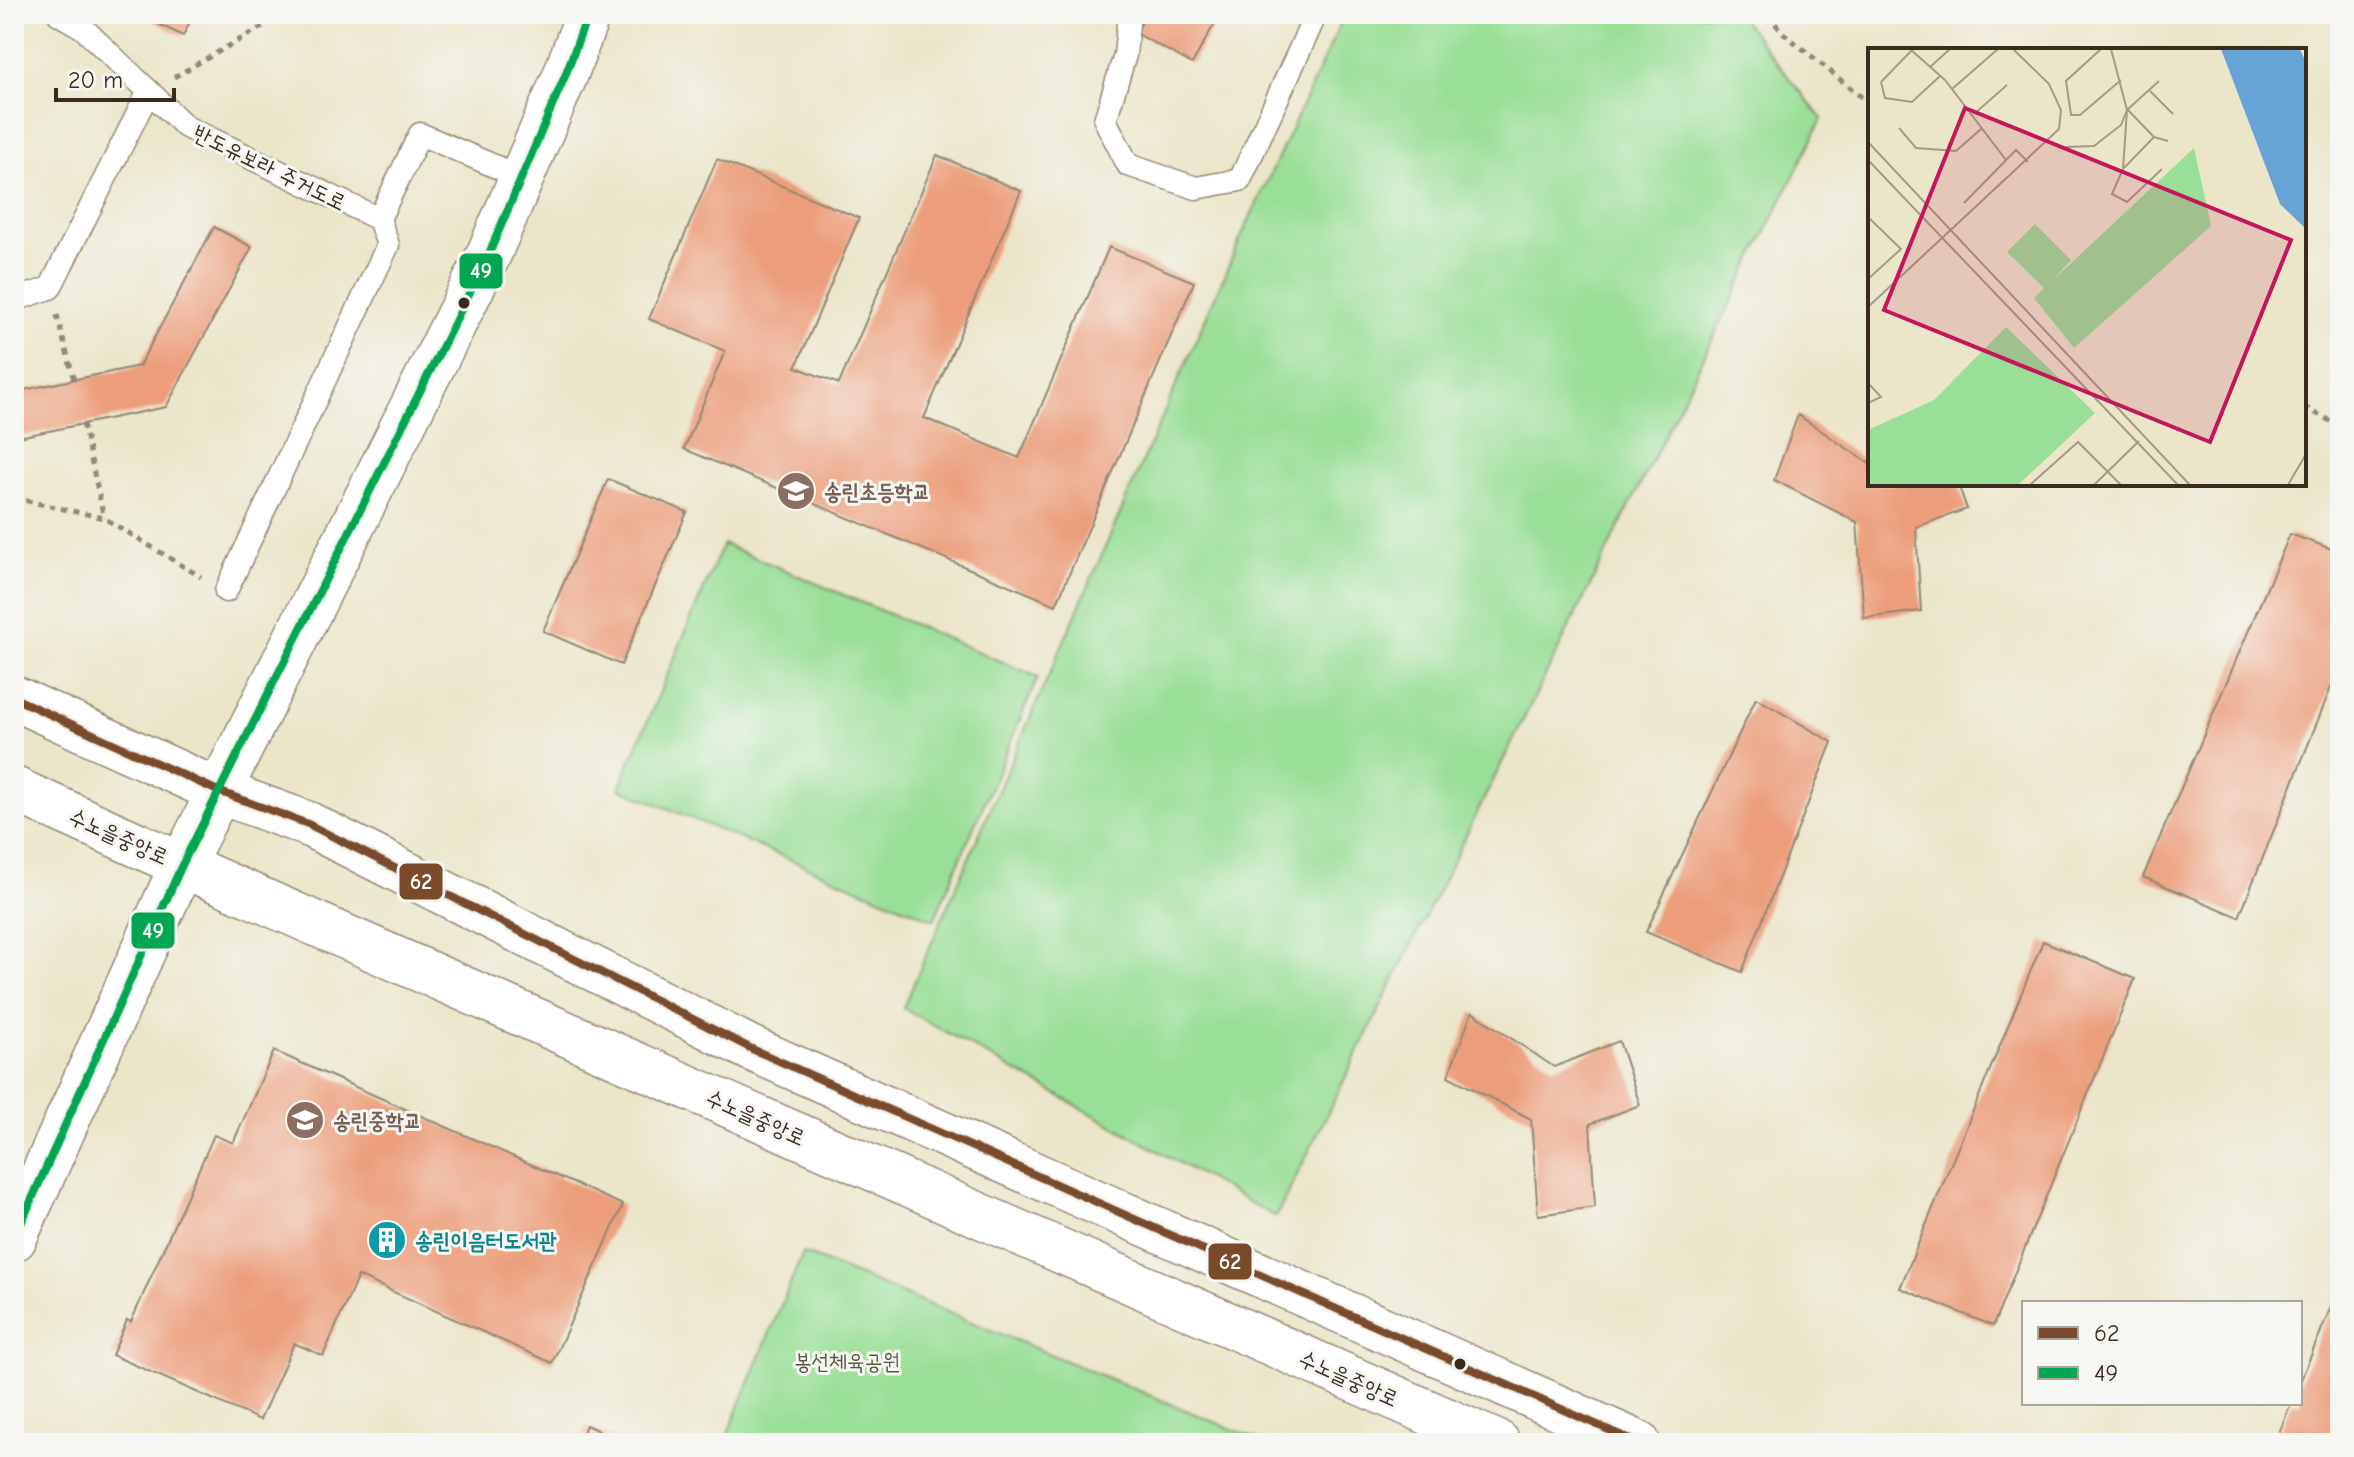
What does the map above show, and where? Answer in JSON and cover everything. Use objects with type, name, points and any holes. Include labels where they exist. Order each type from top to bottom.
[{"type":"main road","points":[[14,1239],[182,865],[488,256],[565,76],[588,14]]},
{"type":"main road","points":[[14,698],[218,791],[308,824],[752,1049],[1638,1443]]},
{"type":"main road","name":"수노을중앙로","points":[[14,789],[1498,1443]]},
{"type":"lane","points":[[1129,14],[1125,55],[1105,120],[1128,165],[1196,188],[1240,180],[1316,14]]},
{"type":"lane","name":"반도유보라 주거도로","points":[[64,15],[83,28],[186,127],[379,219]]},
{"type":"lane","points":[[14,300],[50,288],[149,91]]},
{"type":"lane","points":[[226,591],[388,245],[379,219],[420,134],[522,178]]},
{"type":"path","points":[[149,91],[285,14]]},
{"type":"path","points":[[1768,14],[1781,31],[1868,102]]},
{"type":"path","points":[[50,288],[74,380]]},
{"type":"path","points":[[2306,408],[2340,426]]},
{"type":"path","points":[[83,424],[104,518]]},
{"type":"path","points":[[14,498],[104,518],[226,591]]},
{"type":"green space","points":[[1345,14],[1738,14],[1822,119],[1276,1217],[903,1008],[1243,233]]},
{"type":"green space","points":[[723,544],[1038,677],[934,920],[619,788]]},
{"type":"green space","name":"봉선체육공원","points":[[803,1253],[1266,1443],[724,1443]]},
{"type":"building","points":[[138,14],[194,14],[183,36]]},
{"type":"building","points":[[1147,14],[1220,14],[1192,64],[1136,33]]},
{"type":"building","name":"송린초등학교","points":[[937,155],[1021,191],[924,418],[1019,458],[1109,247],[1194,282],[1056,605],[684,449],[725,351],[649,319],[717,159],[859,218],[796,367],[839,384]]},
{"type":"building","points":[[214,227],[252,247],[166,407],[14,438],[14,392],[139,366]]},
{"type":"building","points":[[1798,415],[1868,463],[1868,486],[1959,486],[1967,509],[1916,527],[1921,611],[1864,618],[1857,522],[1774,480]]},
{"type":"building","points":[[608,479],[687,512],[621,665],[543,631]]},
{"type":"building","points":[[2290,534],[2340,552],[2340,665],[2239,917],[2143,877]]},
{"type":"building","points":[[1756,698],[1832,742],[1742,972],[1646,932]]},
{"type":"building","points":[[2043,941],[2135,979],[1993,1326],[1900,1288]]},
{"type":"building","points":[[1472,1012],[1554,1067],[1619,1041],[1640,1105],[1590,1124],[1595,1207],[1538,1215],[1531,1119],[1448,1076]]},
{"type":"building","name":"송린이음터도서관","points":[[274,1051],[623,1205],[552,1363],[358,1276],[323,1356],[294,1343],[260,1420],[112,1355],[127,1320],[131,1322],[214,1135],[233,1143]]},
{"type":"building","points":[[2340,1285],[2340,1443],[2275,1443],[2290,1405],[2302,1405],[2302,1377]]},
{"type":"building","points":[[586,1425],[625,1443],[578,1443]]},
{"type":"transit line","name":"49","points":[[14,1239],[182,865],[488,256],[565,76],[588,14]]},
{"type":"transit line","name":"62","points":[[14,698],[218,791],[308,824],[752,1049],[1638,1443]]},
{"type":"place","name":"송린초등학교","points":[[796,491]]},
{"type":"place","name":"송린중학교","points":[[305,1120]]},
{"type":"place","name":"송린이음터도서관","points":[[387,1240]]}]
